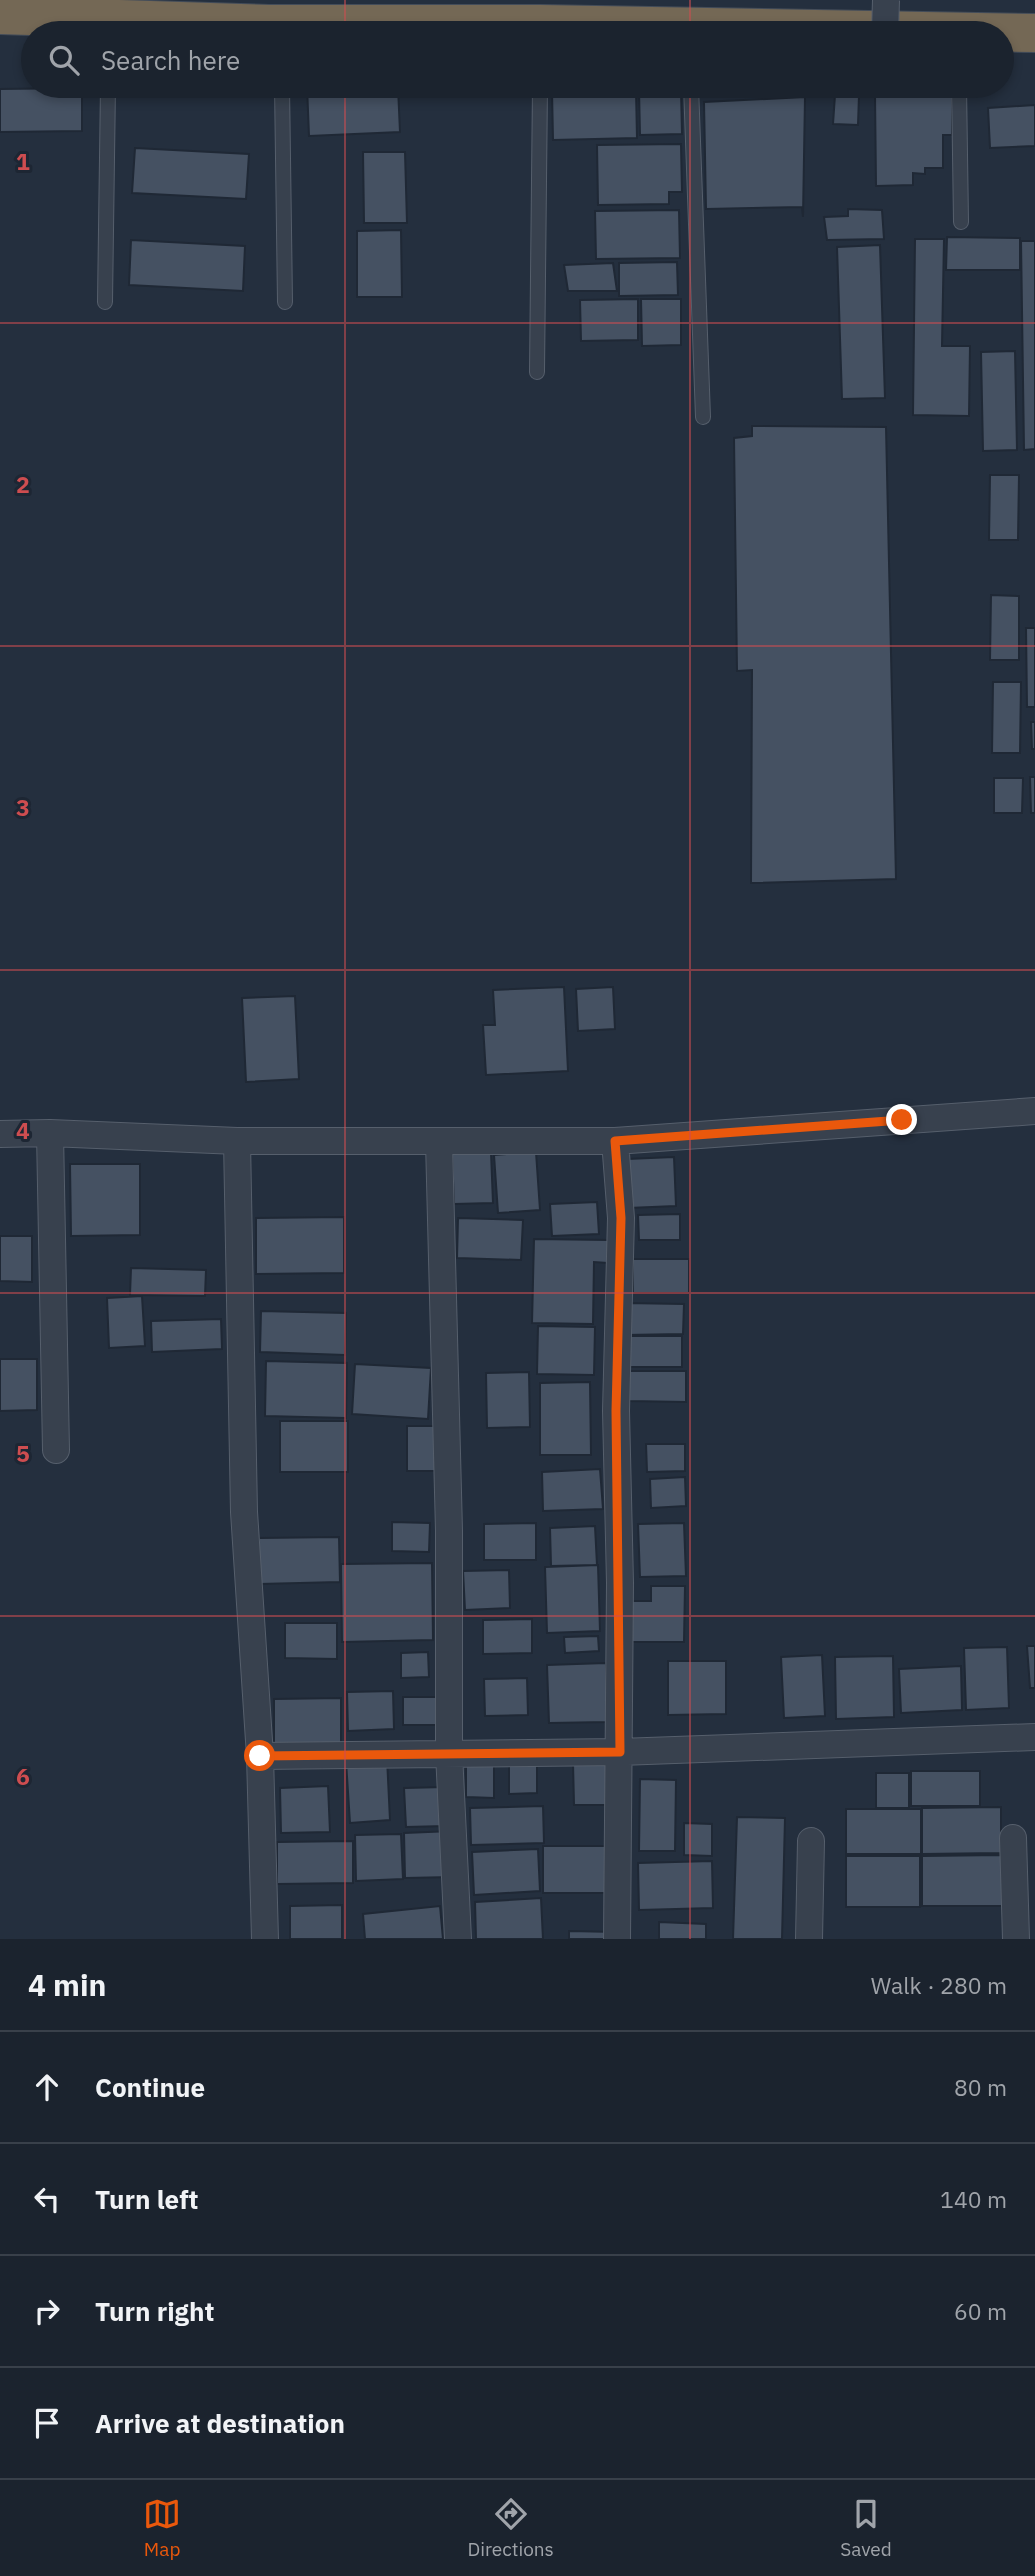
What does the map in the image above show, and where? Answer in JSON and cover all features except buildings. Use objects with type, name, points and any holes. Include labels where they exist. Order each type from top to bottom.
[{"type":"highway","points":[[0,15],[59,21]]},
{"type":"highway","points":[[1014,33],[1035,33]]},
{"type":"street","points":[[885,21],[886,0]]},
{"type":"street","points":[[0,1134],[50,1133],[237,1141],[615,1141],[1035,1111]]},
{"type":"street","points":[[50,1133],[56,1450]]},
{"type":"street","points":[[237,1141],[244,1512],[260,1756],[265,1939]]},
{"type":"street","points":[[615,1141],[621,1218],[616,1411],[620,1752],[617,1939]]},
{"type":"street","points":[[439,1142],[449,1531],[449,1753],[458,1939]]},
{"type":"street","points":[[260,1756],[620,1752],[1035,1737]]},
{"type":"street","points":[[1013,1838],[1016,1939]]},
{"type":"street","points":[[809,1939],[811,1841]]},
{"type":"lane","points":[[105,302],[108,98]]},
{"type":"lane","points":[[282,98],[285,302]]},
{"type":"lane","points":[[537,372],[540,98]]},
{"type":"lane","points":[[691,98],[703,417]]},
{"type":"lane","points":[[960,98],[961,222]]},
{"type":"route","points":[[260,1756],[620,1752],[616,1411],[621,1218],[615,1141],[902,1120]]}]
